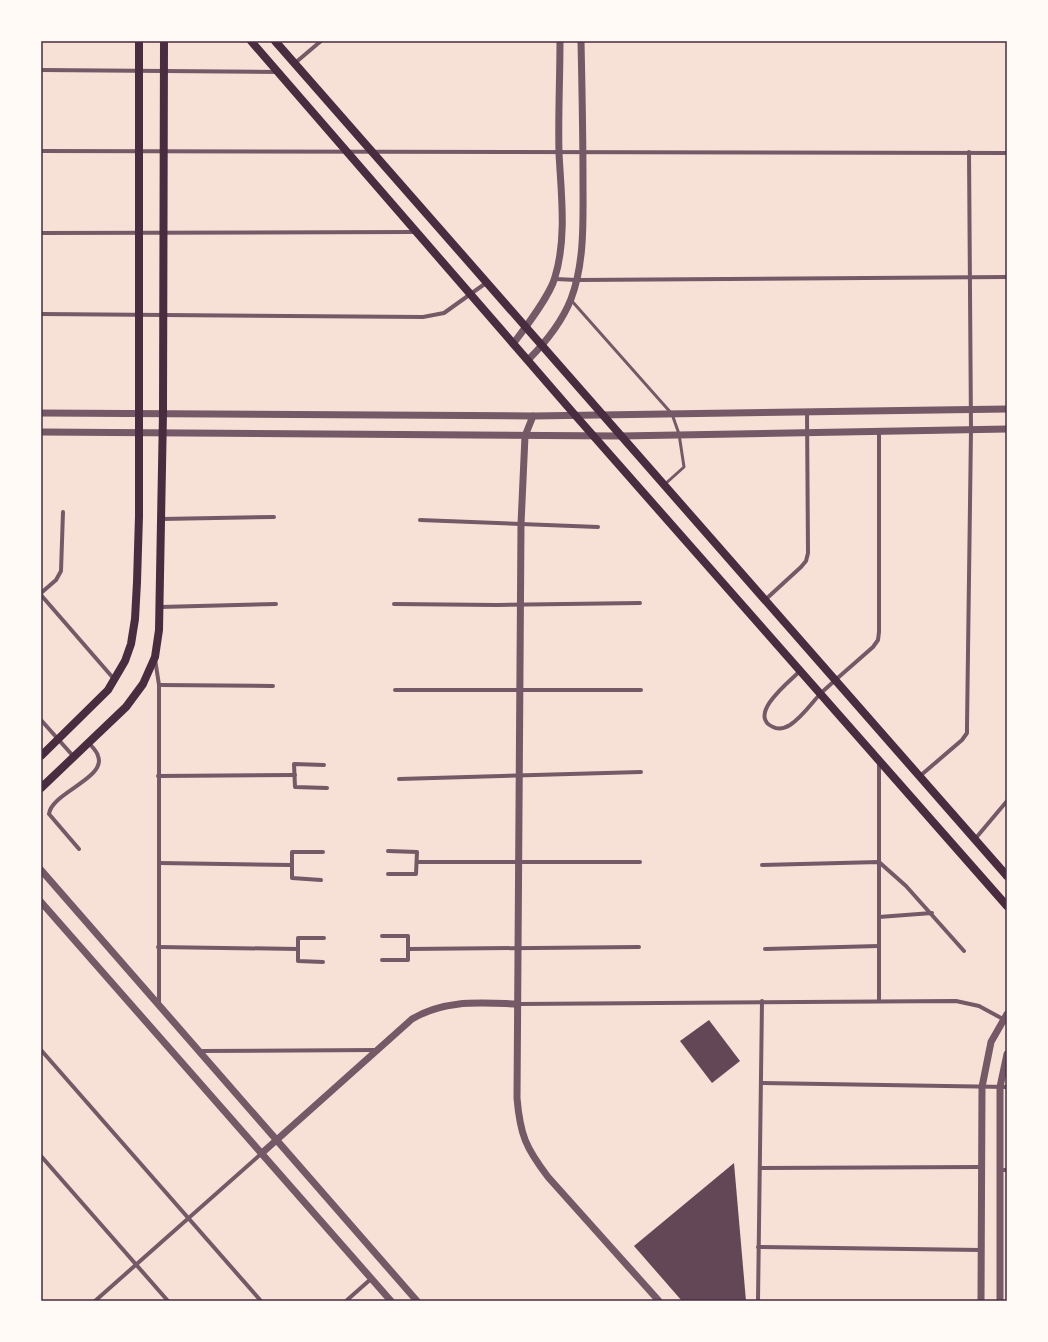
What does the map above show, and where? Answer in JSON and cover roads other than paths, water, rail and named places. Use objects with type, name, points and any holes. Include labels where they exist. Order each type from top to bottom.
[{"type":"main road","points":[[41,756],[59,740],[108,690],[115,680],[125,661],[131,644],[135,619],[139,516],[139,41]]},
{"type":"main road","points":[[41,788],[126,707],[144,684],[155,657],[159,630],[160,607],[163,434],[164,41]]},
{"type":"main road","points":[[251,41],[592,435],[1007,906]]},
{"type":"main road","points":[[275,41],[1007,876]]},
{"type":"street","points":[[294,63],[321,41]]},
{"type":"street","points":[[513,344],[526,327],[555,279],[560,247],[562,211],[559,151],[560,41]]},
{"type":"street","points":[[528,360],[542,346],[557,326],[571,300],[577,280],[581,251],[583,213],[581,41]]},
{"type":"street","points":[[41,70],[278,72]]},
{"type":"street","points":[[41,150],[1007,153]]},
{"type":"street","points":[[920,776],[962,740],[966,733],[971,430],[969,152]]},
{"type":"street","points":[[41,233],[416,232]]},
{"type":"street","points":[[555,279],[1007,277]]},
{"type":"street","points":[[41,314],[423,317],[444,313],[486,283]]},
{"type":"street","points":[[41,413],[603,416],[1007,409]]},
{"type":"street","points":[[765,600],[801,567],[806,561],[808,553],[807,412]]},
{"type":"street","points":[[533,416],[525,436],[521,524],[517,1098],[520,1124],[525,1142],[532,1156],[548,1177],[659,1301]]},
{"type":"street","points":[[41,432],[620,436],[1007,429]]},
{"type":"street","points":[[800,671],[771,699],[764,714],[766,722],[771,727],[779,729],[791,724],[821,694],[873,647],[878,640],[879,431]]},
{"type":"street","points":[[63,512],[61,571],[56,580],[41,594],[115,680]]},
{"type":"street","points":[[161,519],[274,517]]},
{"type":"street","points":[[420,520],[598,527]]},
{"type":"street","points":[[394,604],[520,605],[640,603]]},
{"type":"street","points":[[160,607],[276,604]]},
{"type":"street","points":[[155,657],[159,685],[159,1006]]},
{"type":"street","points":[[159,685],[273,686]]},
{"type":"street","points":[[395,690],[641,690]]},
{"type":"street","points":[[42,722],[75,757]]},
{"type":"street","points":[[79,849],[49,814],[50,808],[55,802],[80,785],[94,771],[99,763],[98,756],[89,743]]},
{"type":"street","points":[[879,760],[879,1001]]},
{"type":"street","points":[[324,765],[294,764],[296,787],[327,788]]},
{"type":"street","points":[[399,779],[519,774],[641,772]]},
{"type":"street","points":[[158,776],[295,775]]},
{"type":"street","points":[[974,839],[1007,801]]},
{"type":"street","points":[[388,851],[417,852],[416,874],[388,874]]},
{"type":"street","points":[[321,880],[292,878],[292,852],[323,852]]},
{"type":"street","points":[[417,862],[640,862]]},
{"type":"street","points":[[762,865],[879,862],[892,872],[932,913],[964,951]]},
{"type":"street","points":[[158,863],[292,864]]},
{"type":"street","points":[[41,870],[416,1301]]},
{"type":"street","points":[[42,907],[392,1301]]},
{"type":"street","points":[[879,917],[932,913]]},
{"type":"street","points":[[382,936],[408,936],[408,960],[382,960]]},
{"type":"street","points":[[323,962],[298,961],[298,938],[324,938]]},
{"type":"street","points":[[765,949],[879,946]]},
{"type":"street","points":[[158,947],[298,949]]},
{"type":"street","points":[[408,949],[639,947]]},
{"type":"street","points":[[758,1301],[762,1001]]},
{"type":"street","points":[[95,1301],[189,1219],[412,1019],[430,1010],[446,1005],[464,1003],[518,1004],[762,1001],[956,1001],[979,1006],[1005,1017],[991,1042],[982,1087],[981,1301]]},
{"type":"street","points":[[41,1050],[261,1301]]},
{"type":"street","points":[[199,1051],[378,1050]]},
{"type":"street","points":[[1000,1301],[1004,1252],[1004,1087],[1007,1054]]},
{"type":"street","points":[[761,1083],[1004,1087]]},
{"type":"street","points":[[41,1156],[168,1301]]},
{"type":"street","points":[[760,1168],[981,1167]]},
{"type":"street","points":[[758,1247],[981,1250]]},
{"type":"street","points":[[346,1301],[372,1278]]},
{"type":"lane","points":[[571,300],[672,414],[679,434],[684,467],[664,485]]}]
